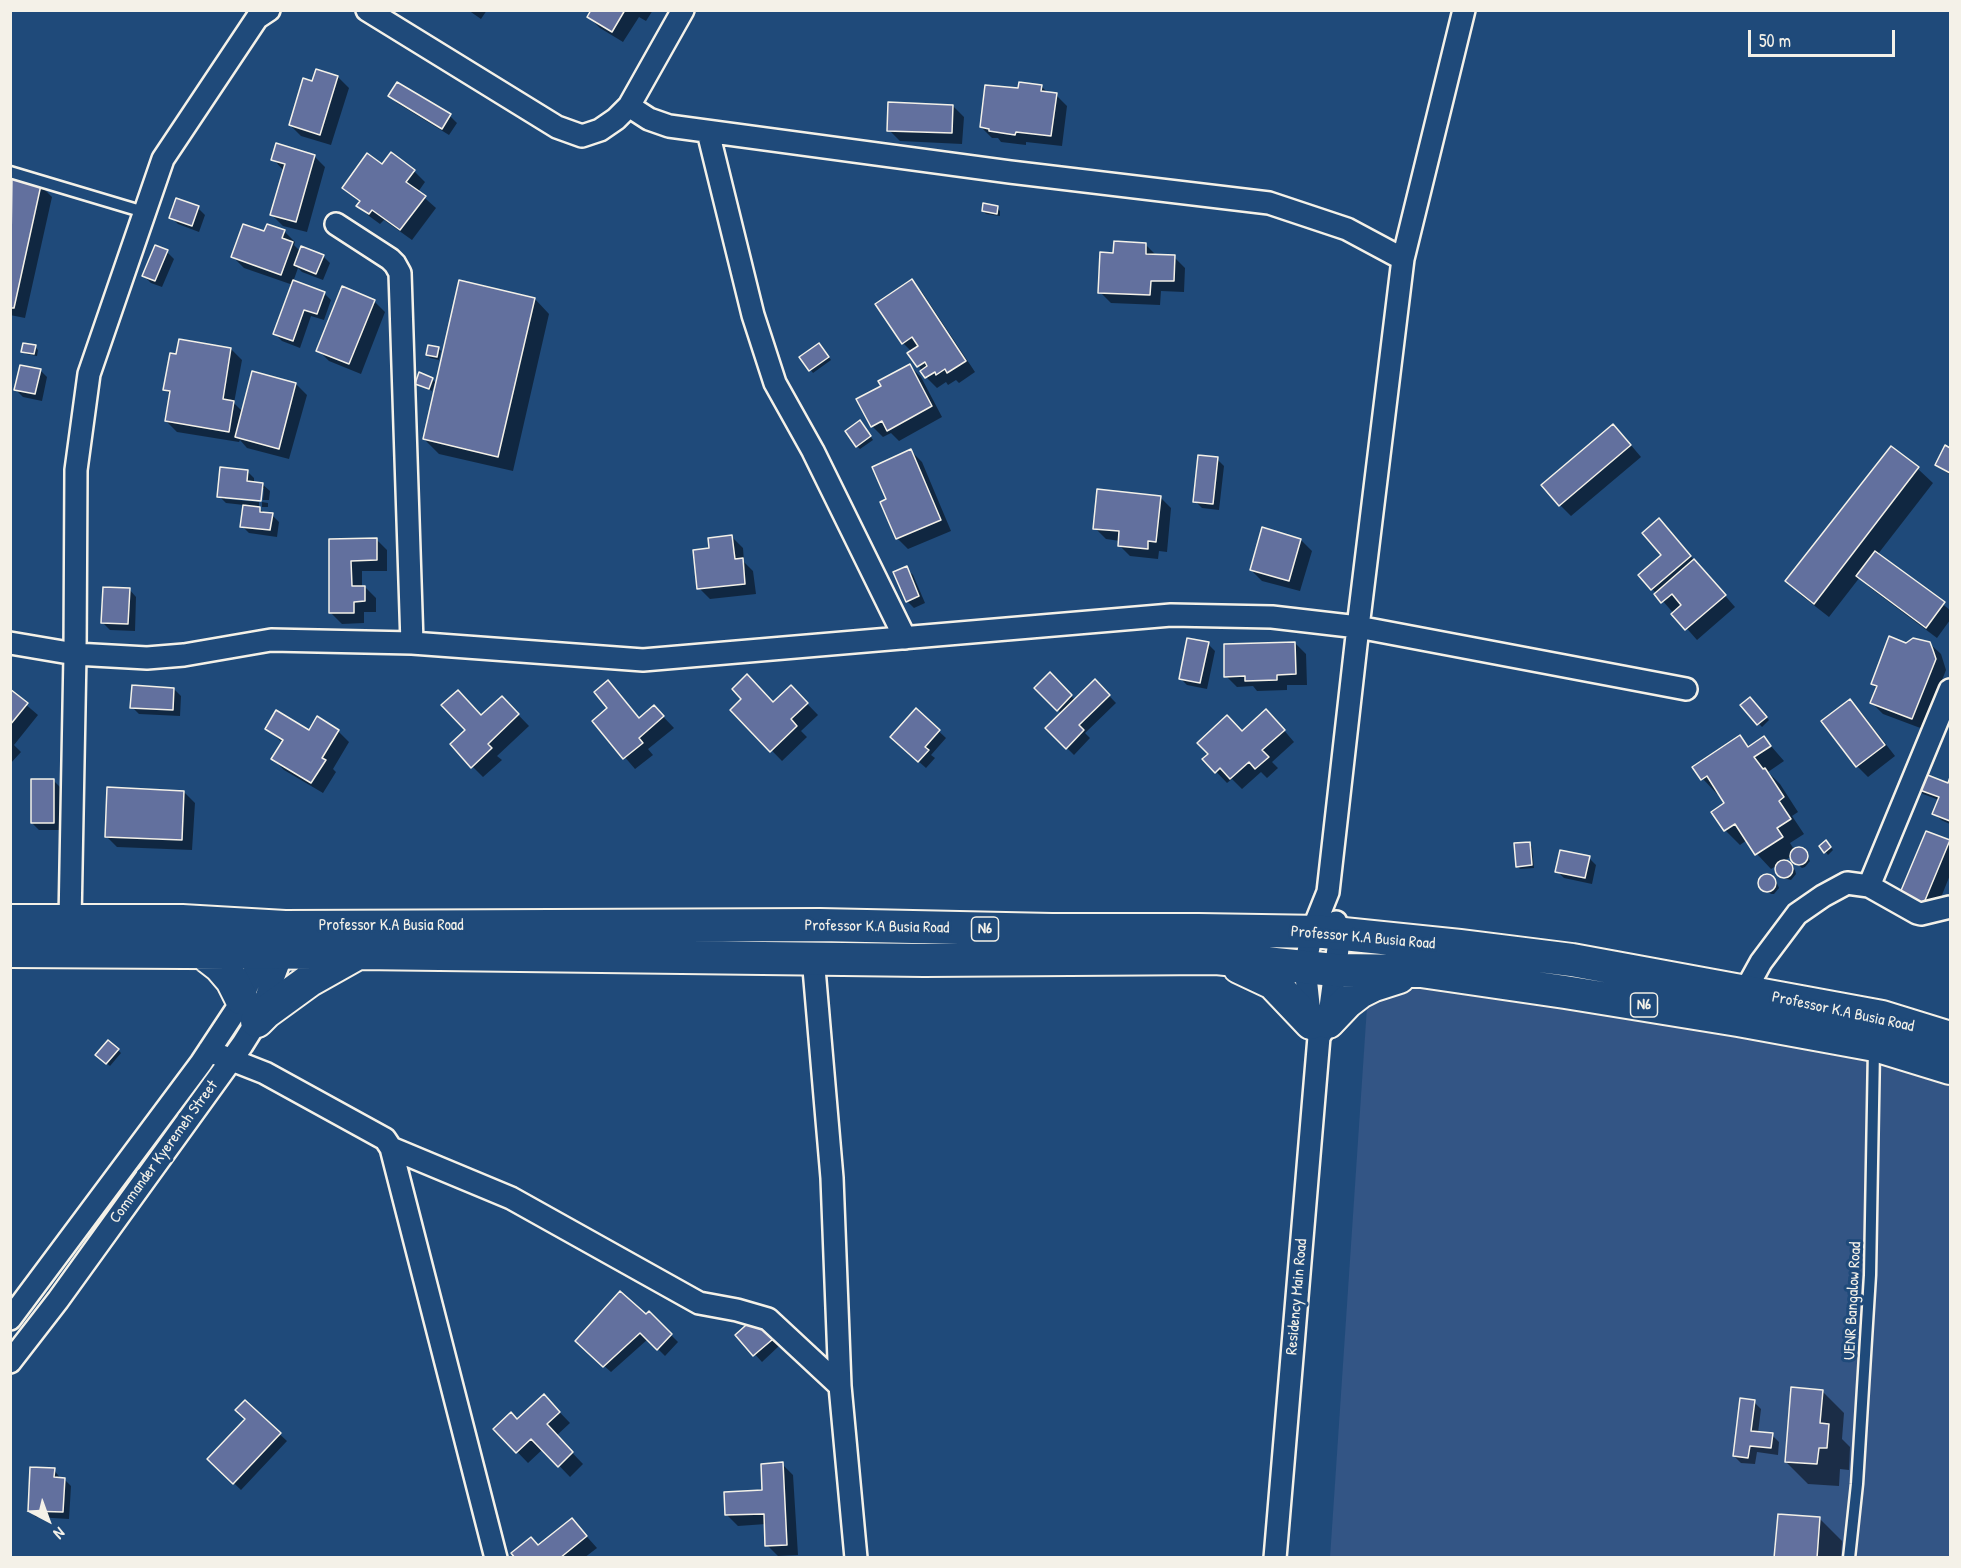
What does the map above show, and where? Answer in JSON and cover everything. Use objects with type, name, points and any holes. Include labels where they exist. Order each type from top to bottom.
[{"type":"main road","name":"Professor K.A Busia Road","points":[[10,921],[182,921],[359,953],[924,960],[1216,958],[1320,968],[1420,971],[1742,1006],[1787,1014],[1882,1017],[1950,1038]]},
{"type":"main road","name":"Professor K.A Busia Road","points":[[10,951],[202,952],[274,939],[820,925],[1326,933],[1572,960],[1742,1006]]},
{"type":"main road","points":[[202,952],[232,980],[249,1010],[295,991],[359,953]]},
{"type":"main road","points":[[1216,958],[1273,983],[1319,1028],[1360,992],[1374,985],[1420,971]]},
{"type":"main road","name":"Professor K.A Busia Road","points":[[1787,1014],[1950,1068]]},
{"type":"street","points":[[70,921],[76,470],[89,374],[163,159],[257,18],[269,10]]},
{"type":"street","points":[[367,10],[570,133],[582,136],[600,130],[629,106],[683,10]]},
{"type":"street","points":[[1319,1028],[1320,968],[1326,933],[1328,892],[1403,259],[1464,10]]},
{"type":"street","points":[[629,106],[649,119],[669,126],[708,132],[1269,203],[1347,230],[1403,259]]},
{"type":"street","points":[[708,132],[753,315],[776,382],[813,451],[905,638]]},
{"type":"street","points":[[336,224],[390,259],[400,273],[412,643]]},
{"type":"street","points":[[10,643],[75,654],[147,658],[184,655],[271,640],[412,643],[643,660],[1171,615],[1272,617],[1358,627],[1686,689]]},
{"type":"street","points":[[1869,886],[1950,690]]},
{"type":"street","points":[[1742,1006],[1761,962],[1797,914],[1847,883],[1869,886],[1921,914],[1950,907]]},
{"type":"street","points":[[1319,1028],[1320,968],[1326,933]]},
{"type":"street","name":"Commander Kyeremeh Street","points":[[10,1362],[58,1300],[231,1060],[274,939]]},
{"type":"street","points":[[813,957],[832,1179],[840,1386],[856,1557]]},
{"type":"street","name":"Commander Kyeremeh Street","points":[[10,1319],[209,1051],[249,1010]]},
{"type":"street","name":"Residency Main Road","points":[[1275,1557],[1319,1028]]},
{"type":"street","points":[[209,1051],[265,1073],[385,1139],[391,1148],[496,1557]]},
{"type":"street","points":[[391,1148],[512,1198],[699,1303],[768,1319],[840,1386]]},
{"type":"lane","points":[[10,172],[144,212]]},
{"type":"lane","name":"UENR Bangalow Road","points":[[1849,1557],[1857,1484],[1870,1275],[1875,1045]]},
{"type":"shaded area","points":[[1369,977],[1849,1051],[1950,1078],[1950,1557],[1330,1558]]},
{"type":"building","points":[[591,10],[625,10],[612,32],[587,17]]},
{"type":"building","points":[[316,69],[338,76],[320,135],[289,125],[303,78],[312,81]]},
{"type":"building","points":[[397,82],[451,114],[442,129],[388,96]]},
{"type":"building","points":[[1019,82],[1042,85],[1041,91],[1057,93],[1051,136],[1016,132],[1015,135],[989,131],[989,129],[980,127],[985,85],[1018,88]]},
{"type":"building","points":[[888,102],[953,105],[952,133],[887,131]]},
{"type":"building","points":[[276,143],[315,155],[296,222],[270,215],[285,164],[271,160]]},
{"type":"building","points":[[391,152],[415,170],[406,182],[426,196],[400,230],[372,210],[369,214],[356,206],[360,201],[342,188],[367,153],[382,164]]},
{"type":"building","points":[[12,178],[41,185],[14,308],[10,308]]},
{"type":"building","points":[[176,198],[199,206],[192,226],[169,218]]},
{"type":"building","points":[[983,203],[998,206],[997,214],[982,211]]},
{"type":"building","points":[[243,224],[264,231],[267,224],[285,230],[282,238],[293,242],[281,275],[231,257]]},
{"type":"building","points":[[1114,241],[1146,243],[1146,254],[1175,255],[1174,281],[1151,281],[1150,295],[1098,293],[1100,252],[1113,253]]},
{"type":"building","points":[[155,245],[168,250],[155,281],[142,276]]},
{"type":"building","points":[[301,246],[324,255],[316,274],[294,265]]},
{"type":"building","points":[[912,279],[966,361],[947,373],[945,369],[925,378],[920,371],[927,366],[925,362],[917,367],[907,353],[918,346],[912,337],[902,344],[875,304]]},
{"type":"building","points":[[293,280],[325,292],[317,314],[304,310],[293,341],[273,334]]},
{"type":"building","points":[[459,280],[535,298],[498,457],[423,439]]},
{"type":"building","points":[[342,286],[375,300],[349,364],[316,351]]},
{"type":"building","points":[[179,339],[231,348],[223,399],[234,401],[229,432],[165,421],[170,391],[163,390],[170,353],[176,354]]},
{"type":"building","points":[[23,343],[36,345],[34,354],[21,352]]},
{"type":"building","points":[[819,343],[829,357],[809,371],[799,357]]},
{"type":"building","points":[[428,345],[439,347],[437,357],[426,355]]},
{"type":"building","points":[[910,364],[932,406],[887,431],[882,421],[871,427],[856,399],[881,386],[878,381]]},
{"type":"building","points":[[20,365],[41,369],[35,394],[14,390]]},
{"type":"building","points":[[252,371],[296,383],[279,449],[235,437]]},
{"type":"building","points":[[419,372],[433,378],[429,389],[415,384]]},
{"type":"building","points":[[860,420],[871,436],[856,447],[845,431]]},
{"type":"building","points":[[1613,424],[1631,445],[1559,506],[1541,485]]},
{"type":"building","points":[[1945,445],[1950,448],[1950,473],[1935,465]]},
{"type":"building","points":[[1891,446],[1919,467],[1814,604],[1785,581]]},
{"type":"building","points":[[911,449],[941,520],[896,539],[880,502],[886,499],[872,467]]},
{"type":"building","points":[[1198,455],[1218,457],[1213,504],[1193,502]]},
{"type":"building","points":[[220,467],[248,470],[247,481],[263,483],[261,501],[217,497]]},
{"type":"building","points":[[1097,489],[1161,496],[1156,542],[1148,541],[1148,549],[1118,546],[1119,531],[1093,529]]},
{"type":"building","points":[[243,505],[260,507],[260,512],[273,513],[270,530],[240,527]]},
{"type":"building","points":[[1659,518],[1691,556],[1651,590],[1638,575],[1661,555],[1642,533]]},
{"type":"building","points":[[1262,527],[1301,539],[1289,581],[1250,570]]},
{"type":"building","points":[[732,535],[735,559],[743,558],[745,584],[697,589],[693,550],[709,548],[708,538]]},
{"type":"building","points":[[377,538],[377,560],[351,561],[352,586],[365,586],[365,601],[354,602],[354,613],[329,613],[329,539]]},
{"type":"building","points":[[1875,551],[1945,602],[1926,628],[1856,576]]},
{"type":"building","points":[[1694,559],[1726,595],[1685,630],[1671,614],[1681,605],[1672,594],[1661,603],[1654,594]]},
{"type":"building","points":[[907,566],[919,596],[906,602],[893,572]]},
{"type":"building","points":[[103,587],[130,588],[128,624],[101,623]]},
{"type":"building","points":[[1889,636],[1906,643],[1913,638],[1930,642],[1936,659],[1912,719],[1870,703],[1877,686],[1871,684]]},
{"type":"building","points":[[1187,638],[1209,642],[1200,683],[1179,679]]},
{"type":"building","points":[[1295,642],[1296,674],[1277,675],[1277,680],[1245,681],[1245,676],[1224,677],[1224,644]]},
{"type":"building","points":[[1050,672],[1072,695],[1057,711],[1034,688]]},
{"type":"building","points":[[747,674],[773,702],[791,685],[808,703],[791,719],[797,726],[770,752],[730,710],[741,699],[732,689]]},
{"type":"building","points":[[1095,679],[1110,695],[1079,725],[1084,730],[1066,749],[1045,728]]},
{"type":"building","points":[[608,680],[639,718],[654,705],[664,716],[639,738],[643,743],[623,759],[592,721],[607,708],[594,692]]},
{"type":"building","points":[[132,685],[174,688],[173,710],[130,708]]},
{"type":"building","points":[[10,689],[28,703],[10,725]]},
{"type":"building","points":[[458,690],[481,715],[502,696],[519,714],[488,744],[492,748],[471,768],[450,744],[465,730],[441,705]]},
{"type":"building","points":[[1750,697],[1767,717],[1757,725],[1740,705]]},
{"type":"building","points":[[1850,699],[1885,745],[1856,767],[1821,721]]},
{"type":"building","points":[[916,708],[940,730],[925,747],[929,750],[918,762],[890,737]]},
{"type":"building","points":[[1266,709],[1285,730],[1262,750],[1269,757],[1255,769],[1249,762],[1230,779],[1220,768],[1215,773],[1202,759],[1208,754],[1197,743],[1227,715],[1242,731]]},
{"type":"building","points":[[276,710],[309,730],[317,716],[339,730],[322,758],[326,760],[311,783],[271,759],[283,740],[265,729]]},
{"type":"building","points":[[1740,735],[1748,747],[1764,736],[1771,746],[1754,757],[1763,769],[1765,768],[1784,797],[1779,801],[1791,819],[1777,828],[1783,837],[1755,855],[1735,824],[1724,831],[1711,812],[1724,803],[1707,776],[1701,780],[1692,767]]},
{"type":"building","points":[[1920,772],[1948,783],[1950,777],[1950,821],[1932,814],[1939,797],[1914,788]]},
{"type":"building","points":[[31,779],[54,779],[54,823],[31,823]]},
{"type":"building","points":[[107,787],[184,791],[182,840],[105,837]]},
{"type":"building","points":[[1926,831],[1950,840],[1921,910],[1897,900]]},
{"type":"building","points":[[1826,840],[1831,847],[1824,853],[1819,846]]},
{"type":"building","points":[[1530,842],[1532,865],[1516,867],[1514,843]]},
{"type":"building","points":[[1799,847],[1805,850],[1808,856],[1805,862],[1799,865],[1793,862],[1790,856],[1793,850]]},
{"type":"building","points":[[1560,850],[1590,856],[1585,878],[1555,872]]},
{"type":"building","points":[[1784,860],[1790,863],[1793,869],[1790,875],[1784,878],[1778,875],[1775,869],[1778,863]]},
{"type":"building","points":[[1767,874],[1773,877],[1776,883],[1773,889],[1767,892],[1761,889],[1758,883],[1761,877]]},
{"type":"building","points":[[108,1040],[119,1049],[106,1064],[95,1055]]},
{"type":"building","points":[[620,1291],[646,1314],[649,1311],[672,1334],[657,1350],[640,1333],[603,1367],[575,1341]]},
{"type":"building","points":[[755,1317],[773,1339],[753,1356],[735,1335]]},
{"type":"building","points":[[1791,1387],[1823,1390],[1820,1423],[1829,1424],[1827,1448],[1819,1448],[1817,1464],[1785,1462]]},
{"type":"building","points":[[544,1394],[560,1412],[547,1424],[573,1452],[558,1467],[531,1439],[516,1453],[493,1429],[511,1412],[517,1419]]},
{"type":"building","points":[[1740,1398],[1755,1400],[1751,1431],[1773,1433],[1771,1448],[1750,1446],[1748,1458],[1733,1456]]},
{"type":"building","points":[[245,1400],[281,1433],[233,1484],[207,1459],[245,1419],[235,1410]]},
{"type":"building","points":[[783,1462],[787,1545],[765,1546],[764,1514],[725,1515],[724,1492],[762,1490],[761,1464]]},
{"type":"building","points":[[30,1467],[55,1468],[54,1477],[65,1478],[63,1512],[28,1511]]},
{"type":"building","points":[[1778,1514],[1820,1517],[1817,1558],[1774,1558]]},
{"type":"building","points":[[572,1518],[587,1536],[560,1558],[515,1558],[511,1553],[531,1537],[538,1545]]}]
